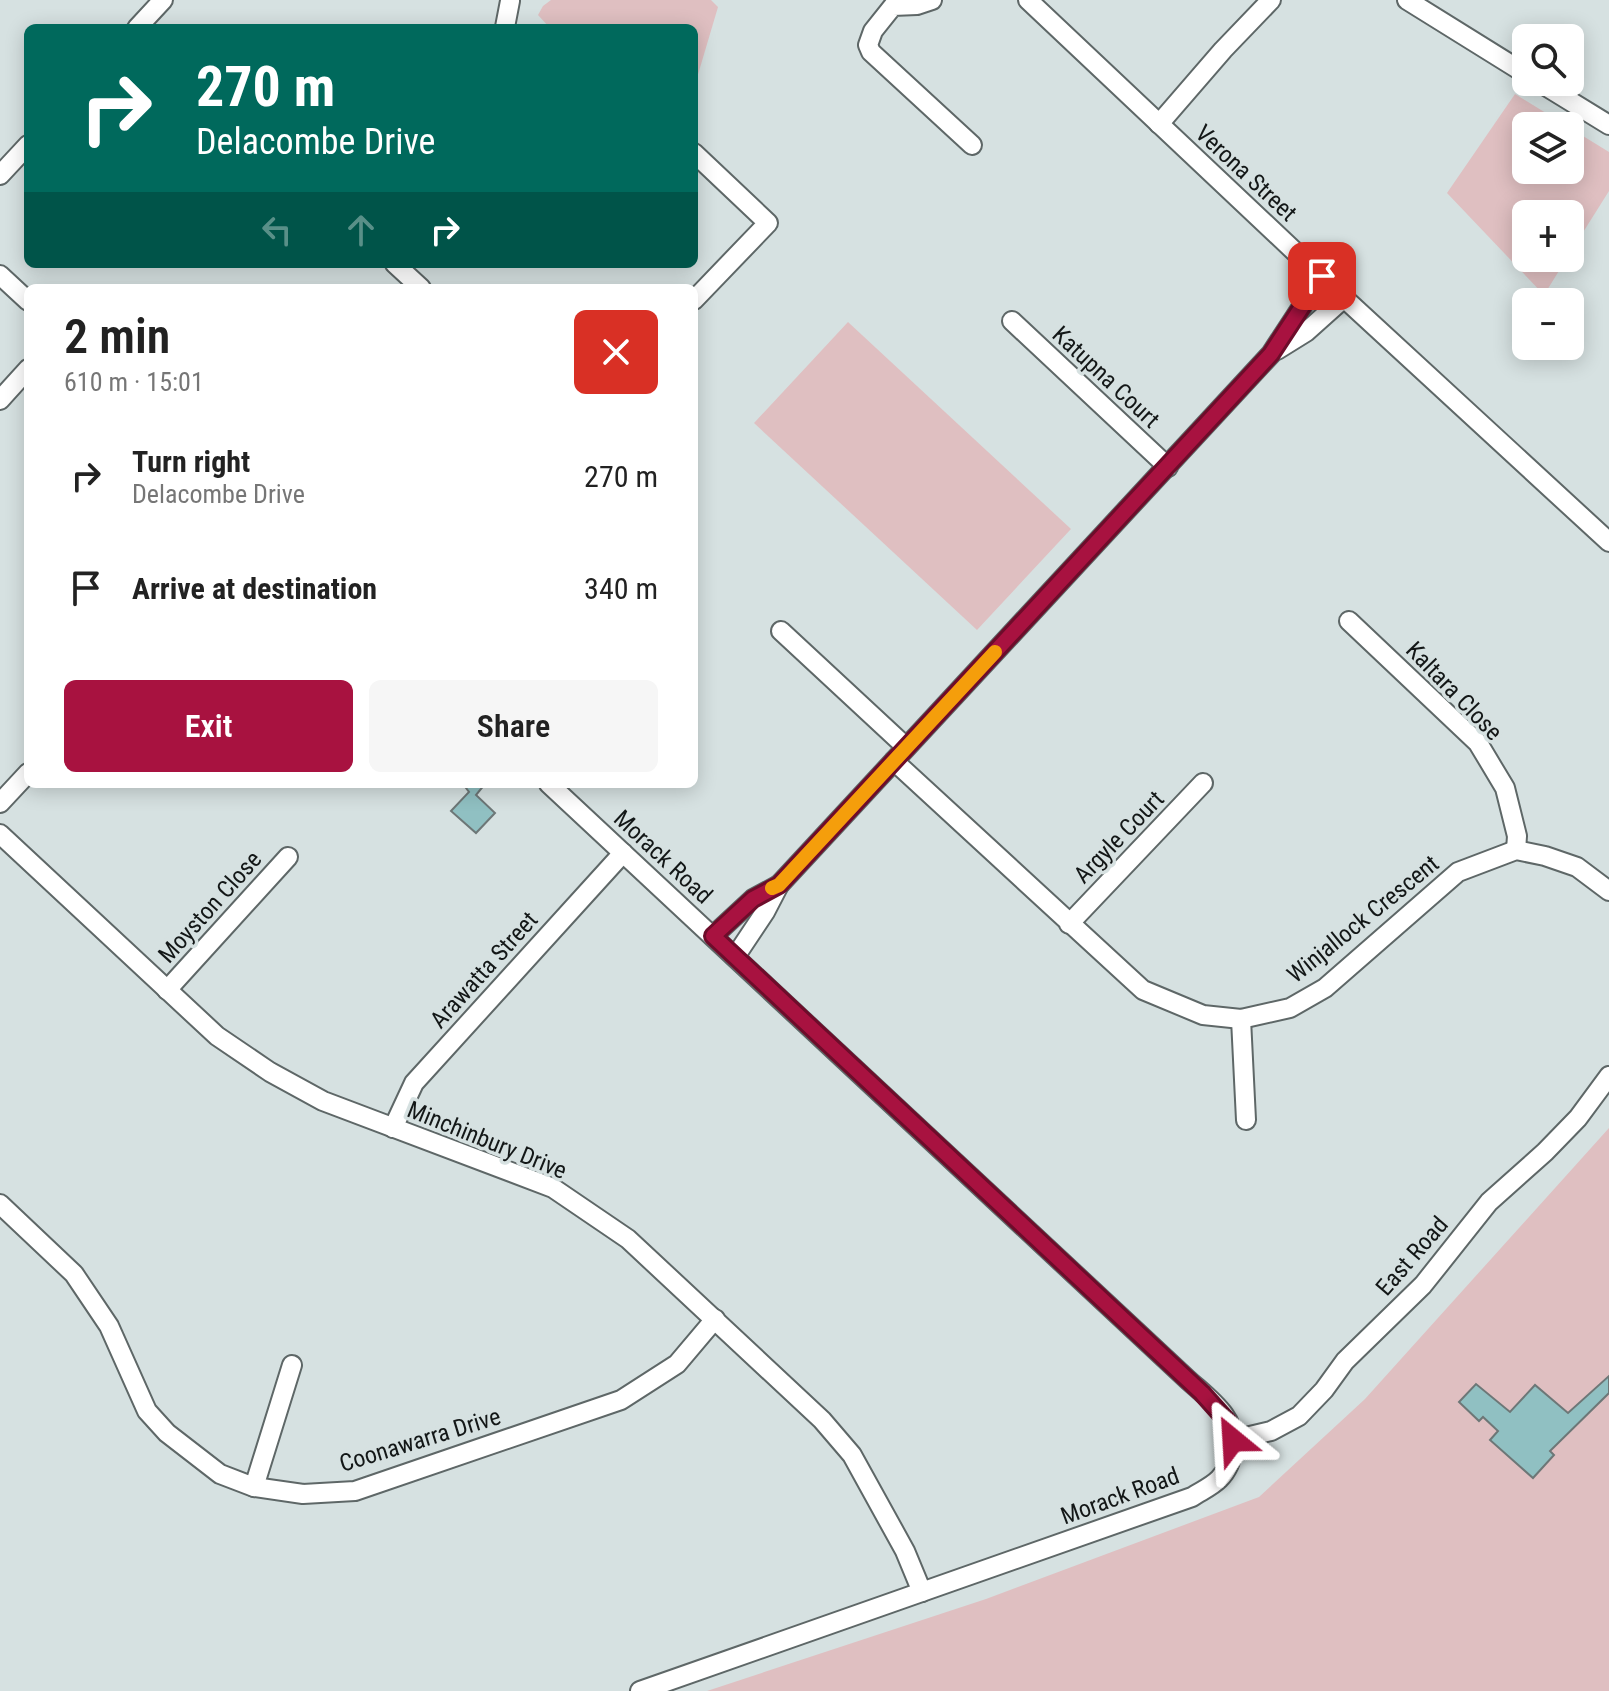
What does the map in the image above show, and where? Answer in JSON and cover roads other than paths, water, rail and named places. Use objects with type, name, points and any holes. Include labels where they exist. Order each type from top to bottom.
[{"type":"street","points":[[142,24],[163,0]]},
{"type":"street","points":[[506,24],[510,0]]},
{"type":"street","points":[[932,0],[917,5],[893,6],[873,31],[868,45],[871,52],[972,145]]},
{"type":"street","name":"Verona Street","points":[[1028,0],[1609,542]]},
{"type":"street","points":[[1159,124],[1271,0]]},
{"type":"street","points":[[1407,0],[1512,65]]},
{"type":"street","points":[[1562,96],[1609,125]]},
{"type":"street","points":[[0,175],[24,149]]},
{"type":"street","points":[[698,157],[768,223],[698,296]]},
{"type":"street","points":[[399,268],[417,284]]},
{"type":"street","points":[[0,275],[24,297]]},
{"type":"street","points":[[735,957],[779,885],[1271,354],[1322,276]]},
{"type":"street","points":[[1271,354],[1306,332],[1344,298]]},
{"type":"street","name":"Katupna Court","points":[[1012,321],[1168,467]]},
{"type":"street","points":[[0,400],[24,373]]},
{"type":"street","name":"Kaltara Close","points":[[1349,621],[1478,743],[1505,788],[1517,836],[1516,850]]},
{"type":"street","name":"Winjallock Crescent","points":[[781,631],[1069,924],[1143,990],[1203,1015],[1241,1019],[1290,1008],[1325,988],[1458,872],[1516,850]]},
{"type":"street","points":[[0,803],[24,777]]},
{"type":"street","name":"Argyle Court","points":[[1069,924],[1203,783]]},
{"type":"street","name":"Morack Road","points":[[553,788],[1207,1398],[1227,1421],[1233,1440],[1231,1458],[1224,1472],[1212,1485],[1192,1497],[640,1691]]},
{"type":"street","name":"Minchinbury Drive","points":[[0,834],[217,1036],[270,1072],[323,1101],[553,1188],[628,1239],[822,1420],[852,1455],[905,1551],[922,1592]]},
{"type":"street","points":[[1516,850],[1577,867],[1609,891]]},
{"type":"street","name":"Arawatta Street","points":[[393,1128],[414,1083],[623,853]]},
{"type":"street","name":"Moyston Close","points":[[167,990],[288,857]]},
{"type":"street","points":[[713,936],[753,899],[779,885]]},
{"type":"street","points":[[1241,1019],[1246,1120]]},
{"type":"street","name":"East Road","points":[[1233,1440],[1271,1431],[1299,1416],[1324,1390],[1345,1361],[1423,1285],[1489,1202],[1578,1118],[1609,1076]]},
{"type":"street","name":"Coonawarra Drive","points":[[0,1204],[74,1274],[109,1326],[147,1411],[167,1433],[220,1474],[254,1487],[303,1494],[355,1491],[621,1400],[677,1364],[715,1319]]},
{"type":"street","points":[[254,1487],[292,1365]]}]
